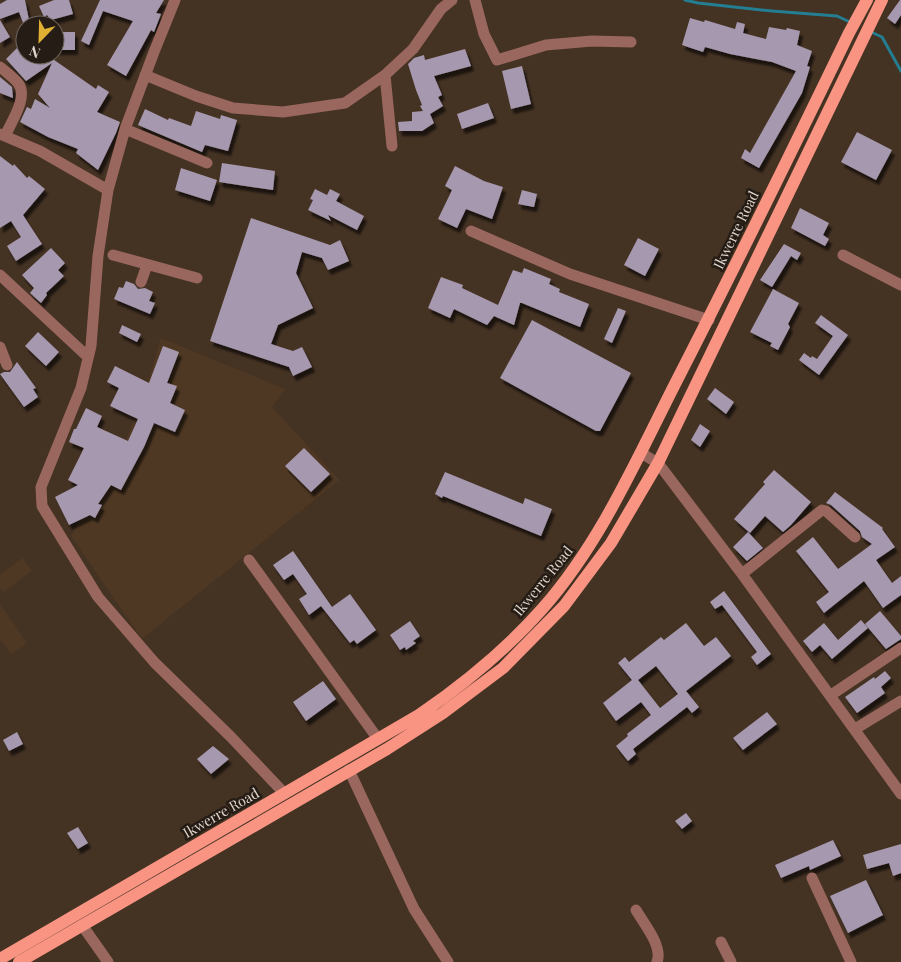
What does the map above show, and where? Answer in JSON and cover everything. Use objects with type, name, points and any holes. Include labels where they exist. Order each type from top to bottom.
[{"type":"main road","name":"Ikwerre Road","points":[[0,959],[419,715],[475,673],[500,651],[542,608],[591,544],[641,453],[867,0]]},
{"type":"main road","points":[[19,962],[387,749],[443,713],[503,668],[564,606],[612,543],[658,463],[882,0]]},
{"type":"street","points":[[175,0],[125,129],[108,190],[98,256],[91,346],[80,388],[40,487],[42,506],[98,597],[156,663],[232,736],[284,793]]},
{"type":"street","points":[[145,76],[233,108],[283,112],[345,103],[384,75],[413,49],[441,9],[452,0]]},
{"type":"street","points":[[475,0],[484,34],[497,60],[546,45],[592,41],[631,42]]},
{"type":"street","points":[[0,67],[19,84],[22,93],[20,105],[2,135],[40,151],[108,190]]},
{"type":"street","points":[[384,75],[392,146]]},
{"type":"street","points":[[125,129],[207,163]]},
{"type":"street","points":[[471,232],[570,274],[709,320]]},
{"type":"street","points":[[113,255],[197,278]]},
{"type":"street","points":[[843,255],[901,285]]},
{"type":"street","points":[[141,282],[147,264]]},
{"type":"street","points":[[0,275],[88,357]]},
{"type":"street","points":[[0,347],[7,365]]},
{"type":"street","points":[[641,453],[658,463],[742,574],[901,792]]},
{"type":"street","points":[[742,574],[822,510],[826,511],[855,537]]},
{"type":"street","points":[[249,560],[378,739]]},
{"type":"street","points":[[831,695],[901,648]]},
{"type":"street","points":[[855,729],[901,701]]},
{"type":"street","points":[[349,770],[414,909],[448,962]]},
{"type":"street","points":[[812,878],[851,962]]},
{"type":"street","points":[[636,910],[652,938],[659,955],[657,962]]},
{"type":"street","points":[[82,925],[108,962]]},
{"type":"street","points":[[721,942],[731,962]]},
{"type":"shaded area","points":[[161,338],[285,389],[272,407],[339,480],[142,639],[71,536],[125,442],[143,398]]},
{"type":"shaded area","points":[[23,558],[32,571],[3,592],[0,588],[0,574]]},
{"type":"shaded area","points":[[0,603],[27,643],[11,654],[0,638]]},
{"type":"building","points":[[7,0],[25,0],[28,15],[20,15],[19,12],[0,19],[0,4]]},
{"type":"building","points":[[54,0],[69,0],[73,14],[65,16],[43,15],[39,6]]},
{"type":"building","points":[[100,0],[164,0],[156,13],[161,14],[154,32],[151,30],[126,76],[107,65],[133,21],[103,11],[89,45],[81,41]]},
{"type":"building","points":[[900,0],[901,15],[895,24],[887,18]]},
{"type":"building","points":[[690,18],[704,22],[705,20],[735,29],[737,22],[745,24],[743,33],[766,39],[769,27],[800,31],[797,45],[812,51],[807,66],[810,67],[802,93],[759,168],[741,158],[745,149],[750,153],[796,71],[772,62],[705,47],[703,52],[682,45]]},
{"type":"building","points":[[0,20],[10,37],[0,43]]},
{"type":"building","points":[[65,32],[75,32],[75,50],[65,50]]},
{"type":"building","points":[[465,49],[471,66],[434,76],[442,95],[438,97],[443,106],[430,114],[434,123],[422,131],[399,131],[398,122],[412,121],[412,112],[423,111],[408,64],[414,58],[424,55],[425,60]]},
{"type":"building","points":[[15,50],[15,65],[49,65],[26,81],[6,59]]},
{"type":"building","points":[[51,65],[61,65],[96,89],[98,85],[109,92],[97,112],[120,122],[98,170],[76,153],[78,149],[48,137],[20,122],[27,107],[31,109],[35,99],[50,108],[38,94]]},
{"type":"building","points":[[522,66],[531,104],[511,109],[502,71]]},
{"type":"building","points":[[0,77],[12,87],[13,98],[0,93]]},
{"type":"building","points":[[488,103],[494,118],[462,129],[457,114]]},
{"type":"building","points":[[145,109],[168,120],[169,118],[191,126],[196,111],[220,119],[221,115],[237,120],[228,151],[205,145],[202,152],[138,125]]},
{"type":"building","points":[[857,132],[892,150],[876,180],[841,162]]},
{"type":"building","points":[[0,156],[13,166],[14,164],[27,178],[29,176],[45,189],[23,215],[42,244],[16,261],[7,246],[21,237],[11,221],[0,228]]},
{"type":"building","points":[[222,163],[275,171],[273,190],[219,182]]},
{"type":"building","points":[[455,166],[484,181],[503,187],[492,219],[466,209],[457,228],[438,219],[452,190],[445,186]]},
{"type":"building","points":[[181,168],[217,180],[210,201],[175,190]]},
{"type":"building","points":[[315,189],[327,195],[330,189],[340,194],[336,201],[364,216],[357,230],[328,215],[331,221],[308,210],[313,200],[310,199]]},
{"type":"building","points":[[522,190],[537,194],[534,207],[518,204]]},
{"type":"building","points":[[800,208],[829,223],[823,235],[829,239],[825,246],[791,228]]},
{"type":"building","points":[[251,218],[330,245],[340,240],[349,261],[328,270],[322,258],[302,252],[296,273],[313,308],[278,325],[271,344],[293,351],[302,347],[312,367],[293,376],[289,367],[210,341]]},
{"type":"building","points":[[638,238],[659,249],[645,276],[624,265]]},
{"type":"building","points":[[784,244],[801,253],[797,260],[791,256],[772,287],[760,280]]},
{"type":"building","points":[[51,248],[65,263],[58,270],[64,276],[46,293],[47,295],[41,303],[30,293],[34,288],[22,275]]},
{"type":"building","points":[[524,268],[551,279],[549,284],[560,289],[559,292],[589,304],[580,327],[522,303],[520,303],[514,325],[494,316],[487,325],[454,309],[450,318],[428,308],[441,277],[463,285],[462,288],[498,305],[513,270],[522,273]]},
{"type":"building","points":[[126,281],[134,284],[138,289],[145,288],[153,292],[149,301],[155,303],[150,314],[114,299],[119,287],[123,288]]},
{"type":"building","points":[[773,289],[799,303],[788,324],[790,327],[778,350],[770,346],[772,343],[750,332]]},
{"type":"building","points":[[618,308],[626,311],[612,343],[604,339]]},
{"type":"building","points":[[821,315],[848,335],[819,375],[799,360],[804,353],[811,358],[812,356],[817,359],[833,336],[815,323]]},
{"type":"building","points":[[532,320],[631,373],[600,431],[596,431],[500,378]]},
{"type":"building","points":[[122,325],[141,334],[137,342],[119,333]]},
{"type":"building","points":[[38,332],[59,352],[46,366],[25,346]]},
{"type":"building","points":[[163,346],[179,352],[167,383],[177,386],[170,403],[185,410],[175,432],[154,423],[144,447],[121,490],[111,485],[98,504],[102,505],[95,518],[90,515],[69,525],[55,497],[78,485],[68,480],[84,448],[69,442],[74,429],[76,429],[86,408],[102,416],[97,427],[128,441],[138,419],[110,406],[119,388],[107,382],[115,366],[149,383]]},
{"type":"building","points":[[17,362],[36,388],[33,389],[38,397],[24,407],[0,374],[10,372]]},
{"type":"building","points":[[715,388],[734,402],[726,414],[707,399]]},
{"type":"building","points":[[700,424],[710,431],[700,447],[691,440]]},
{"type":"building","points":[[304,448],[330,474],[311,492],[285,466]]},
{"type":"building","points":[[774,470],[811,502],[783,532],[765,516],[750,533],[734,519],[765,484],[763,482]]},
{"type":"building","points":[[445,472],[523,504],[525,498],[552,509],[541,536],[435,494]]},
{"type":"building","points":[[835,492],[883,528],[895,547],[876,560],[892,583],[901,576],[901,595],[883,608],[864,581],[824,613],[816,602],[829,592],[796,551],[813,537],[838,569],[872,544],[862,537],[860,531],[831,505],[826,503]]},
{"type":"building","points":[[748,532],[763,548],[747,561],[733,547]]},
{"type":"building","points":[[293,551],[332,607],[350,594],[376,630],[357,644],[354,640],[350,643],[321,606],[309,615],[299,599],[307,594],[293,574],[284,580],[273,565]]},
{"type":"building","points":[[724,591],[771,654],[757,665],[751,657],[757,652],[722,605],[715,609],[710,602]]},
{"type":"building","points":[[880,611],[901,636],[901,639],[886,649],[865,624]]},
{"type":"building","points":[[861,620],[868,628],[832,659],[820,645],[812,652],[803,641],[824,623],[838,640]]},
{"type":"building","points":[[410,621],[420,636],[413,641],[416,643],[406,650],[405,647],[400,650],[390,635]]},
{"type":"building","points":[[686,623],[704,646],[716,637],[731,656],[686,691],[699,707],[692,713],[687,707],[633,749],[636,754],[628,761],[616,746],[628,736],[627,734],[651,715],[641,702],[616,721],[603,703],[632,680],[618,663],[625,657],[629,662],[661,637],[664,640]],"holes":[[[656,666],[678,694],[660,708],[638,680]]]},
{"type":"building","points":[[885,671],[891,678],[881,687],[885,693],[857,713],[845,697]]},
{"type":"building","points":[[323,681],[336,699],[306,721],[293,702]]},
{"type":"building","points":[[767,712],[777,724],[743,750],[733,738]]},
{"type":"building","points":[[17,732],[23,744],[9,751],[3,740]]},
{"type":"building","points":[[213,746],[229,759],[211,774],[197,759]]},
{"type":"building","points":[[686,813],[692,821],[682,829],[675,821]]},
{"type":"building","points":[[78,827],[88,843],[78,849],[67,833]]},
{"type":"building","points":[[833,840],[841,856],[810,870],[809,866],[781,878],[775,865]]},
{"type":"building","points":[[901,844],[901,873],[893,876],[889,863],[867,869],[863,855]]},
{"type":"building","points":[[866,880],[883,915],[848,933],[830,896]]},
{"type":"waterway","points":[[685,0],[772,11],[837,16],[852,23]]},
{"type":"waterway","points":[[871,32],[882,37],[901,71]]}]
